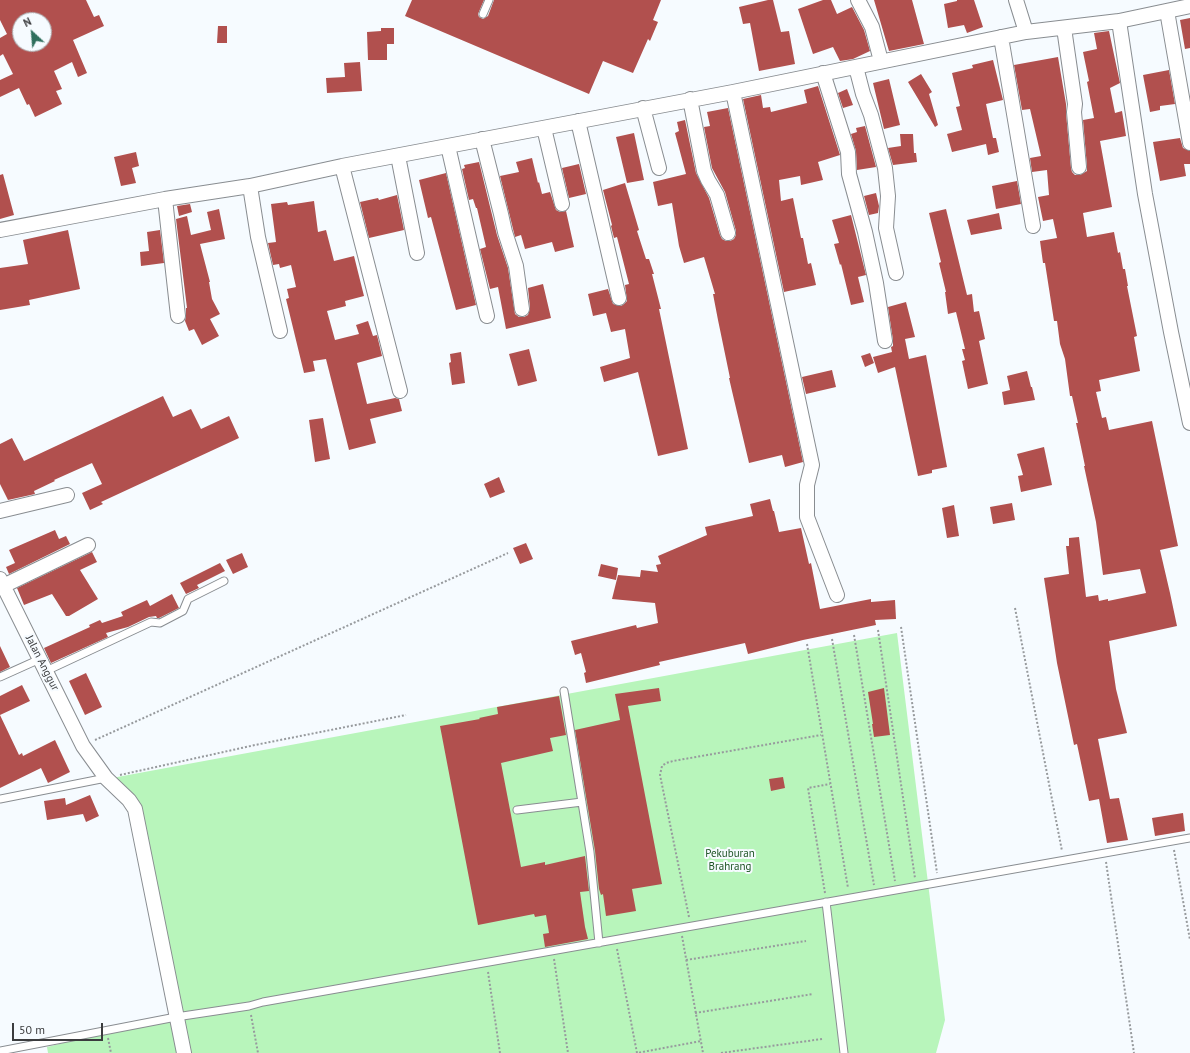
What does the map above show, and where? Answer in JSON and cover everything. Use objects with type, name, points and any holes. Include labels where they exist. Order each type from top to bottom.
[{"type":"street","points":[[858,0],[872,27],[881,61]]},
{"type":"street","points":[[1016,0],[1026,32]]},
{"type":"street","points":[[0,230],[165,199],[250,186],[342,166],[733,92],[1026,32],[1119,20],[1190,6]]},
{"type":"street","points":[[1167,11],[1190,143]]},
{"type":"street","points":[[1119,20],[1145,194],[1190,423]]},
{"type":"street","points":[[1064,28],[1075,104],[1074,112],[1079,167]]},
{"type":"street","points":[[1001,37],[1033,226]]},
{"type":"street","points":[[856,67],[863,94],[872,115],[885,168],[888,196],[886,228],[896,273]]},
{"type":"street","points":[[824,73],[848,152],[849,174],[865,232],[876,284],[885,341]]},
{"type":"street","points":[[733,92],[811,458],[812,465],[807,484],[806,496],[807,517],[837,595]]},
{"type":"street","points":[[690,99],[704,171],[717,195],[728,233]]},
{"type":"street","points":[[643,108],[659,168]]},
{"type":"street","points":[[578,121],[619,298]]},
{"type":"street","points":[[544,128],[562,204]]},
{"type":"street","points":[[482,139],[502,214],[504,232],[516,266],[522,309]]},
{"type":"street","points":[[448,146],[487,316]]},
{"type":"street","points":[[398,156],[417,253]]},
{"type":"street","points":[[342,166],[400,391]]},
{"type":"street","points":[[250,186],[258,237],[280,331]]},
{"type":"street","points":[[165,199],[178,316]]},
{"type":"street","points":[[0,511],[67,495]]},
{"type":"street","points":[[2,583],[88,545]]},
{"type":"street","name":"Jalan Anggur","points":[[2,583],[83,746],[106,778],[135,809],[184,1053]]},
{"type":"lane","points":[[483,14],[489,0]]},
{"type":"lane","points":[[0,677],[43,665],[152,622],[160,623],[183,611],[188,599],[224,581]]},
{"type":"lane","points":[[564,691],[590,852],[598,943]]},
{"type":"lane","points":[[0,799],[106,778]]},
{"type":"lane","points":[[517,810],[582,802]]},
{"type":"lane","points":[[0,1051],[176,1017],[249,1006],[263,1002],[1190,838]]},
{"type":"lane","points":[[826,902],[844,1053]]},
{"type":"path","points":[[83,746],[508,553]]},
{"type":"path","points":[[1015,608],[1064,861]]},
{"type":"path","points":[[901,627],[938,882]]},
{"type":"path","points":[[878,630],[916,886]]},
{"type":"path","points":[[854,635],[896,889]]},
{"type":"path","points":[[832,639],[875,893]]},
{"type":"path","points":[[807,644],[821,734],[850,898]]},
{"type":"path","points":[[106,778],[255,745],[406,715]]},
{"type":"path","points":[[690,927],[660,775],[662,766],[673,761],[821,734]]},
{"type":"path","points":[[826,902],[808,788],[830,784]]},
{"type":"path","points":[[1172,841],[1190,940]]},
{"type":"path","points":[[1105,853],[1134,1053]]},
{"type":"path","points":[[680,928],[703,1053]]},
{"type":"path","points":[[615,940],[637,1053],[700,1041]]},
{"type":"path","points":[[686,960],[806,941]]},
{"type":"path","points":[[553,951],[568,1053]]},
{"type":"path","points":[[486,963],[500,1053]]},
{"type":"path","points":[[695,1013],[813,994]]},
{"type":"path","points":[[249,1006],[258,1053]]},
{"type":"path","points":[[107,1031],[111,1053]]},
{"type":"path","points":[[721,1053],[822,1039]]},
{"type":"green space","name":"Pekuburan Brahrang","points":[[897,633],[945,1020],[936,1053],[48,1053],[47,1047],[183,1013],[143,816],[112,778]]},
{"type":"building","points":[[0,0],[86,0],[94,17],[99,15],[104,26],[73,40],[87,73],[78,77],[72,62],[54,71],[62,89],[56,91],[62,104],[35,117],[29,104],[27,105],[19,88],[0,97],[0,80],[13,74],[3,54],[0,56],[0,38],[7,34],[0,20]]},
{"type":"building","points":[[412,0],[484,0],[478,14],[479,17],[483,19],[488,16],[494,0],[661,0],[653,20],[658,22],[650,41],[648,39],[633,73],[603,61],[589,94],[405,16]]},
{"type":"building","points":[[773,0],[781,32],[789,31],[795,64],[759,71],[750,23],[743,24],[739,7]]},
{"type":"building","points":[[823,0],[831,0],[837,14],[852,7],[864,30],[870,51],[853,59],[840,61],[833,47],[813,54],[798,9]]},
{"type":"building","points":[[874,0],[912,0],[924,44],[889,51]]},
{"type":"building","points":[[957,0],[974,0],[983,27],[967,33],[964,25],[948,28],[944,4]]},
{"type":"building","points":[[1190,18],[1190,48],[1185,49],[1180,20]]},
{"type":"building","points":[[218,26],[227,26],[227,43],[217,43]]},
{"type":"building","points":[[381,28],[394,28],[394,44],[387,44],[387,60],[368,60],[367,32],[381,31]]},
{"type":"building","points":[[1109,31],[1120,83],[1110,88],[1115,113],[1122,111],[1126,136],[1100,141],[1112,207],[1083,213],[1087,237],[1114,232],[1118,253],[1120,252],[1123,269],[1125,269],[1137,336],[1134,337],[1140,371],[1099,380],[1101,391],[1096,392],[1102,418],[1106,417],[1109,430],[1152,421],[1178,546],[1160,550],[1177,626],[1109,641],[1116,689],[1127,733],[1098,739],[1110,799],[1119,798],[1128,840],[1107,843],[1099,799],[1089,801],[1077,744],[1074,745],[1057,663],[1044,578],[1069,574],[1066,546],[1069,546],[1069,538],[1079,537],[1086,597],[1098,595],[1099,601],[1108,599],[1108,601],[1146,593],[1140,569],[1103,575],[1096,522],[1076,423],[1078,423],[1072,396],[1070,396],[1065,359],[1060,344],[1057,321],[1054,321],[1045,263],[1043,263],[1040,241],[1057,238],[1053,219],[1043,221],[1038,197],[1049,195],[1047,170],[1032,172],[1030,158],[1041,156],[1030,109],[1022,110],[1014,65],[1058,57],[1066,104],[1071,168],[1075,175],[1080,175],[1087,171],[1083,120],[1094,118],[1083,52],[1097,49],[1094,33]]},
{"type":"building","points":[[993,60],[1003,100],[986,104],[993,138],[996,138],[999,152],[988,155],[986,144],[952,152],[947,134],[962,130],[956,107],[960,106],[952,73],[973,68],[972,65]]},
{"type":"building","points":[[360,62],[362,91],[327,93],[326,78],[345,77],[344,63]]},
{"type":"building","points":[[1169,70],[1175,104],[1160,106],[1160,110],[1150,112],[1143,75]]},
{"type":"building","points":[[921,74],[932,92],[929,94],[938,125],[935,127],[908,82]]},
{"type":"building","points":[[889,79],[900,125],[884,129],[873,83]]},
{"type":"building","points":[[818,86],[840,155],[818,162],[823,180],[801,185],[800,176],[779,180],[781,201],[793,198],[801,238],[803,238],[808,264],[811,263],[816,285],[784,292],[743,99],[761,95],[763,108],[770,107],[771,112],[807,103],[804,90]]},
{"type":"building","points":[[847,89],[853,105],[843,108],[838,93]]},
{"type":"building","points":[[728,108],[803,462],[785,467],[782,455],[749,463],[729,378],[713,294],[715,294],[704,257],[684,263],[679,246],[672,203],[658,206],[653,182],[686,174],[675,133],[679,131],[677,122],[685,120],[696,173],[709,198],[720,235],[722,239],[726,241],[734,239],[736,231],[725,192],[712,168],[704,127],[710,126],[707,112]]},
{"type":"building","points":[[865,126],[876,167],[857,170],[856,151],[851,134],[857,132],[856,128]]},
{"type":"building","points":[[634,133],[644,180],[627,183],[616,137]]},
{"type":"building","points":[[900,134],[913,134],[914,153],[916,153],[917,162],[893,165],[888,148],[901,146]]},
{"type":"building","points":[[1180,138],[1183,148],[1190,151],[1190,164],[1184,164],[1186,176],[1160,181],[1153,142]]},
{"type":"building","points":[[136,152],[139,166],[132,168],[136,183],[121,186],[114,157]]},
{"type":"building","points":[[532,158],[542,194],[550,192],[556,210],[560,212],[566,211],[574,247],[555,252],[552,242],[525,249],[521,235],[515,237],[500,176],[519,172],[516,162]]},
{"type":"building","points":[[479,162],[497,235],[508,268],[515,314],[519,317],[528,315],[530,308],[528,288],[543,284],[551,318],[506,329],[498,287],[490,289],[480,249],[486,247],[477,208],[473,199],[469,200],[462,169],[465,168],[464,165]]},
{"type":"building","points":[[579,164],[586,194],[569,198],[562,168]]},
{"type":"building","points":[[446,173],[476,305],[456,310],[431,217],[428,218],[419,180]]},
{"type":"building","points":[[3,174],[14,215],[0,219],[0,175]]},
{"type":"building","points":[[1017,181],[1021,204],[996,209],[992,186]]},
{"type":"building","points":[[625,183],[639,230],[637,231],[646,259],[649,259],[654,274],[652,274],[661,309],[659,309],[688,449],[658,456],[638,372],[604,382],[600,367],[630,358],[625,329],[611,332],[606,313],[593,316],[588,294],[608,289],[613,304],[621,306],[627,301],[625,285],[629,284],[617,237],[614,238],[603,190]]},
{"type":"building","points":[[876,193],[879,206],[878,213],[869,215],[864,196]]},
{"type":"building","points":[[397,195],[404,230],[369,238],[360,202],[378,198],[379,200]]},
{"type":"building","points":[[314,201],[318,232],[326,230],[334,261],[354,256],[364,296],[345,301],[346,306],[327,311],[335,340],[359,334],[356,325],[368,321],[373,336],[377,335],[382,356],[357,363],[367,404],[395,398],[399,399],[402,411],[370,419],[376,443],[349,450],[326,359],[313,361],[315,371],[304,373],[286,299],[289,298],[287,289],[296,287],[291,265],[280,268],[279,264],[273,265],[268,243],[276,242],[271,204],[287,202],[288,205]]},
{"type":"building","points":[[190,204],[192,212],[179,216],[177,206]]},
{"type":"building","points":[[219,209],[225,239],[200,244],[210,282],[212,299],[220,314],[210,319],[219,336],[202,345],[194,329],[189,331],[185,321],[187,308],[176,219],[187,216],[191,235],[211,230],[207,212]]},
{"type":"building","points":[[946,209],[967,295],[972,294],[974,312],[979,311],[985,339],[979,341],[988,384],[968,389],[962,361],[965,360],[962,349],[965,349],[956,312],[948,314],[946,292],[939,263],[941,262],[929,213]]},
{"type":"building","points":[[999,213],[1002,229],[971,235],[967,220]]},
{"type":"building","points":[[851,215],[866,275],[858,277],[864,302],[851,305],[841,264],[840,265],[834,244],[839,243],[832,220]]},
{"type":"building","points":[[68,230],[80,289],[29,300],[30,305],[0,310],[0,268],[28,264],[23,240]]},
{"type":"building","points":[[160,230],[164,263],[141,266],[140,252],[149,251],[147,232]]},
{"type":"building","points":[[906,302],[915,337],[905,339],[909,359],[926,355],[947,467],[932,470],[932,473],[918,476],[895,367],[878,373],[873,357],[892,352],[891,347],[893,346],[893,340],[888,307]]},
{"type":"building","points":[[529,349],[537,381],[518,386],[509,354]]},
{"type":"building","points":[[461,352],[465,383],[452,385],[449,363],[451,362],[450,354]]},
{"type":"building","points":[[870,353],[874,363],[865,367],[861,356]]},
{"type":"building","points":[[832,370],[836,387],[806,394],[802,377]]},
{"type":"building","points":[[1027,371],[1035,400],[1004,405],[1002,392],[1010,390],[1007,376]]},
{"type":"building","points":[[163,396],[173,417],[191,409],[201,429],[229,416],[239,438],[101,502],[103,504],[90,510],[82,493],[102,484],[92,463],[54,480],[55,481],[34,491],[35,494],[8,500],[0,484],[0,444],[12,438],[24,461]]},
{"type":"building","points":[[323,418],[330,459],[315,462],[309,420]]},
{"type":"building","points":[[1044,447],[1052,485],[1021,492],[1018,476],[1023,475],[1017,454]]},
{"type":"building","points":[[499,477],[505,492],[490,498],[484,484]]},
{"type":"building","points":[[770,499],[779,532],[801,528],[809,564],[811,563],[820,609],[871,599],[871,602],[895,600],[896,619],[875,620],[876,625],[803,640],[748,654],[745,643],[659,662],[660,665],[586,683],[584,673],[586,672],[581,653],[575,655],[571,641],[636,625],[637,628],[658,623],[655,603],[612,599],[618,575],[640,577],[641,570],[658,572],[656,565],[661,564],[658,556],[707,535],[705,527],[753,516],[750,504]]},
{"type":"building","points":[[1012,503],[1015,520],[993,524],[990,507]]},
{"type":"building","points":[[954,505],[959,536],[947,538],[942,508]]},
{"type":"building","points":[[55,530],[59,539],[66,536],[70,544],[9,574],[6,567],[15,563],[9,550]]},
{"type":"building","points":[[526,543],[533,559],[520,564],[513,548]]},
{"type":"building","points":[[92,552],[97,562],[80,570],[98,599],[69,616],[66,616],[52,594],[24,605],[17,588]]},
{"type":"building","points":[[242,553],[248,567],[233,574],[226,560]]},
{"type":"building","points":[[220,563],[225,571],[197,585],[199,588],[186,594],[180,583]]},
{"type":"building","points":[[601,564],[618,568],[616,580],[598,576]]},
{"type":"building","points":[[172,594],[179,608],[159,618],[156,616],[149,617],[128,627],[106,633],[108,637],[51,663],[44,648],[90,627],[89,625],[100,620],[102,623],[123,616],[121,612],[147,600],[150,606]]},
{"type":"building","points":[[0,646],[10,667],[0,672]]},
{"type":"building","points":[[86,673],[102,707],[85,715],[69,681]]},
{"type":"building","points":[[22,685],[30,701],[0,715],[0,696]]},
{"type":"building","points":[[659,688],[661,701],[628,706],[662,884],[632,889],[636,911],[606,916],[603,894],[601,895],[599,889],[595,851],[575,730],[620,720],[615,694]]},
{"type":"building","points":[[884,688],[890,735],[874,737],[868,692]]},
{"type":"building","points":[[559,696],[566,735],[550,738],[553,751],[501,763],[521,867],[545,862],[545,865],[585,856],[589,891],[580,892],[588,939],[545,947],[543,934],[549,933],[546,915],[535,917],[534,914],[478,925],[440,726],[480,719],[479,718],[498,714],[497,707]]},
{"type":"building","points":[[0,715],[19,755],[22,753],[23,756],[55,740],[70,772],[48,783],[41,768],[0,788]]},
{"type":"building","points":[[783,777],[785,788],[771,791],[769,779]]},
{"type":"building","points":[[90,795],[99,816],[86,822],[83,814],[47,820],[44,801],[65,798],[66,805]]},
{"type":"building","points":[[1183,813],[1185,831],[1155,836],[1152,818]]}]
